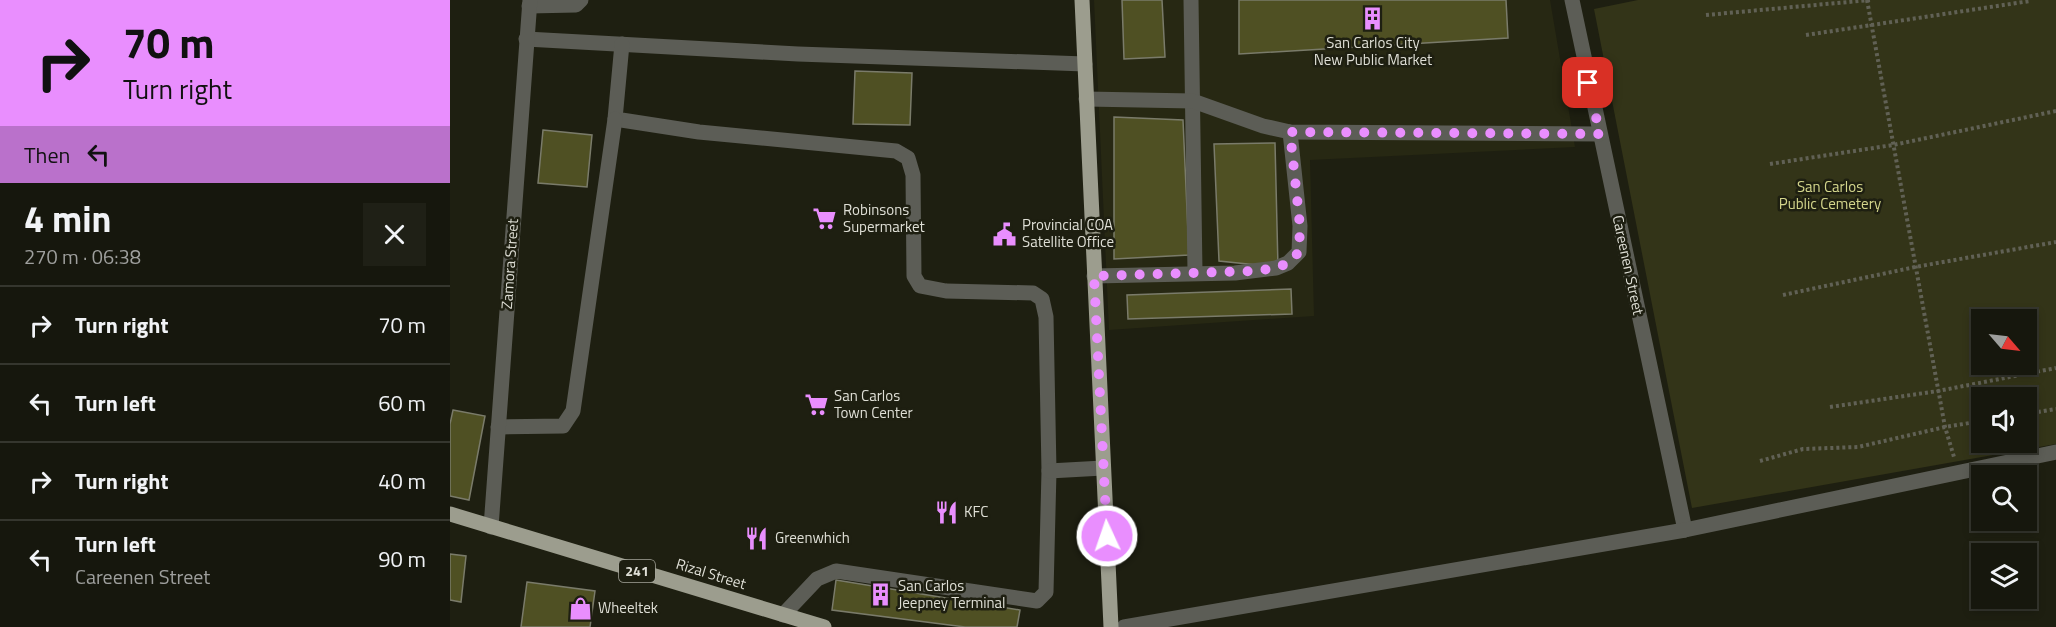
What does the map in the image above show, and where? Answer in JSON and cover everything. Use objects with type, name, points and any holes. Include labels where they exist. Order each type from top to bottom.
[{"type":"main road","points":[[1082,0],[1111,627]]},
{"type":"main road","name":"Rizal Street","points":[[450,514],[824,627]]},
{"type":"street","points":[[529,3],[576,5],[581,0]]},
{"type":"street","points":[[1191,0],[1195,272]]},
{"type":"street","name":"Careenen Street","points":[[1572,0],[1685,530]]},
{"type":"street","name":"Zamora Street","points":[[491,527],[529,3]]},
{"type":"street","points":[[526,39],[798,54],[1084,64]]},
{"type":"street","points":[[498,427],[563,426],[573,411],[615,119],[622,44]]},
{"type":"street","points":[[1086,99],[1192,101],[1263,126],[1290,132],[1600,134]]},
{"type":"street","points":[[615,119],[699,132],[896,151],[908,158],[913,175],[914,276],[920,286],[946,291],[1033,293],[1042,299],[1046,317],[1049,471],[1046,592],[1037,601],[836,571],[817,579],[783,615]]},
{"type":"street","points":[[1094,276],[1195,272],[1235,273],[1276,268],[1288,263],[1299,252],[1300,226],[1290,132]]},
{"type":"street","points":[[1124,627],[1685,530],[2056,452]]},
{"type":"street","points":[[1049,471],[1103,468]]},
{"type":"path","points":[[1706,15],[1868,0],[1938,391],[1945,427],[1959,472]]},
{"type":"path","points":[[1806,35],[1872,27],[2030,1]]},
{"type":"path","points":[[1770,164],[1893,145],[2056,111]]},
{"type":"path","points":[[1783,295],[1915,267],[2056,242]]},
{"type":"path","points":[[1830,407],[1938,391],[2056,368]]},
{"type":"path","points":[[2037,412],[2056,409]]},
{"type":"path","points":[[1760,461],[1803,449],[1858,447],[1971,423]]},
{"type":"shaded area","points":[[1094,0],[1550,0],[1575,147],[1310,160],[1314,316],[1109,330]]},
{"type":"green space","name":"San Carlos Public Cemetery","points":[[1638,0],[2056,0],[2056,444],[2037,447],[2037,387],[1971,387],[1971,453],[2005,453],[1692,508],[1594,9]]},
{"type":"building","points":[[1122,0],[1162,0],[1165,57],[1124,59]]},
{"type":"building","name":"San Carlos City New Public Market","points":[[1239,0],[1506,0],[1508,38],[1239,54]]},
{"type":"building","points":[[855,71],[912,73],[910,125],[853,124]]},
{"type":"building","points":[[1114,117],[1183,120],[1189,255],[1114,259]]},
{"type":"building","points":[[543,130],[592,135],[587,187],[538,183]]},
{"type":"building","points":[[1275,143],[1278,267],[1219,261],[1214,144]]},
{"type":"building","points":[[1291,289],[1292,314],[1128,319],[1127,295]]},
{"type":"building","points":[[453,410],[485,416],[469,500],[450,496],[450,424]]},
{"type":"building","points":[[450,554],[466,556],[461,602],[450,600]]},
{"type":"building","name":"San Carlos Jeepney Terminal","points":[[836,580],[1020,610],[1017,627],[965,627],[832,610]]},
{"type":"building","points":[[527,582],[595,591],[590,627],[521,627]]},
{"type":"place","name":"San Carlos City New Public Market","points":[[1373,19]]},
{"type":"place","name":"Robinsons Supermarket","points":[[825,219]]},
{"type":"place","name":"Provincial COA Satellite Office","points":[[1004,234]]},
{"type":"place","name":"San Carlos Town Center","points":[[816,405]]},
{"type":"place","name":"KFC","points":[[946,512]]},
{"type":"place","name":"Greenwhich","points":[[757,538]]},
{"type":"place","name":"San Carlos Jeepney Terminal","points":[[880,595]]},
{"type":"place","name":"Wheeltek","points":[[580,608]]},
{"type":"route","points":[[1107,536],[1094,276],[1195,272],[1235,273],[1276,268],[1288,263],[1299,252],[1300,226],[1290,132],[1600,134],[1588,83]]}]
